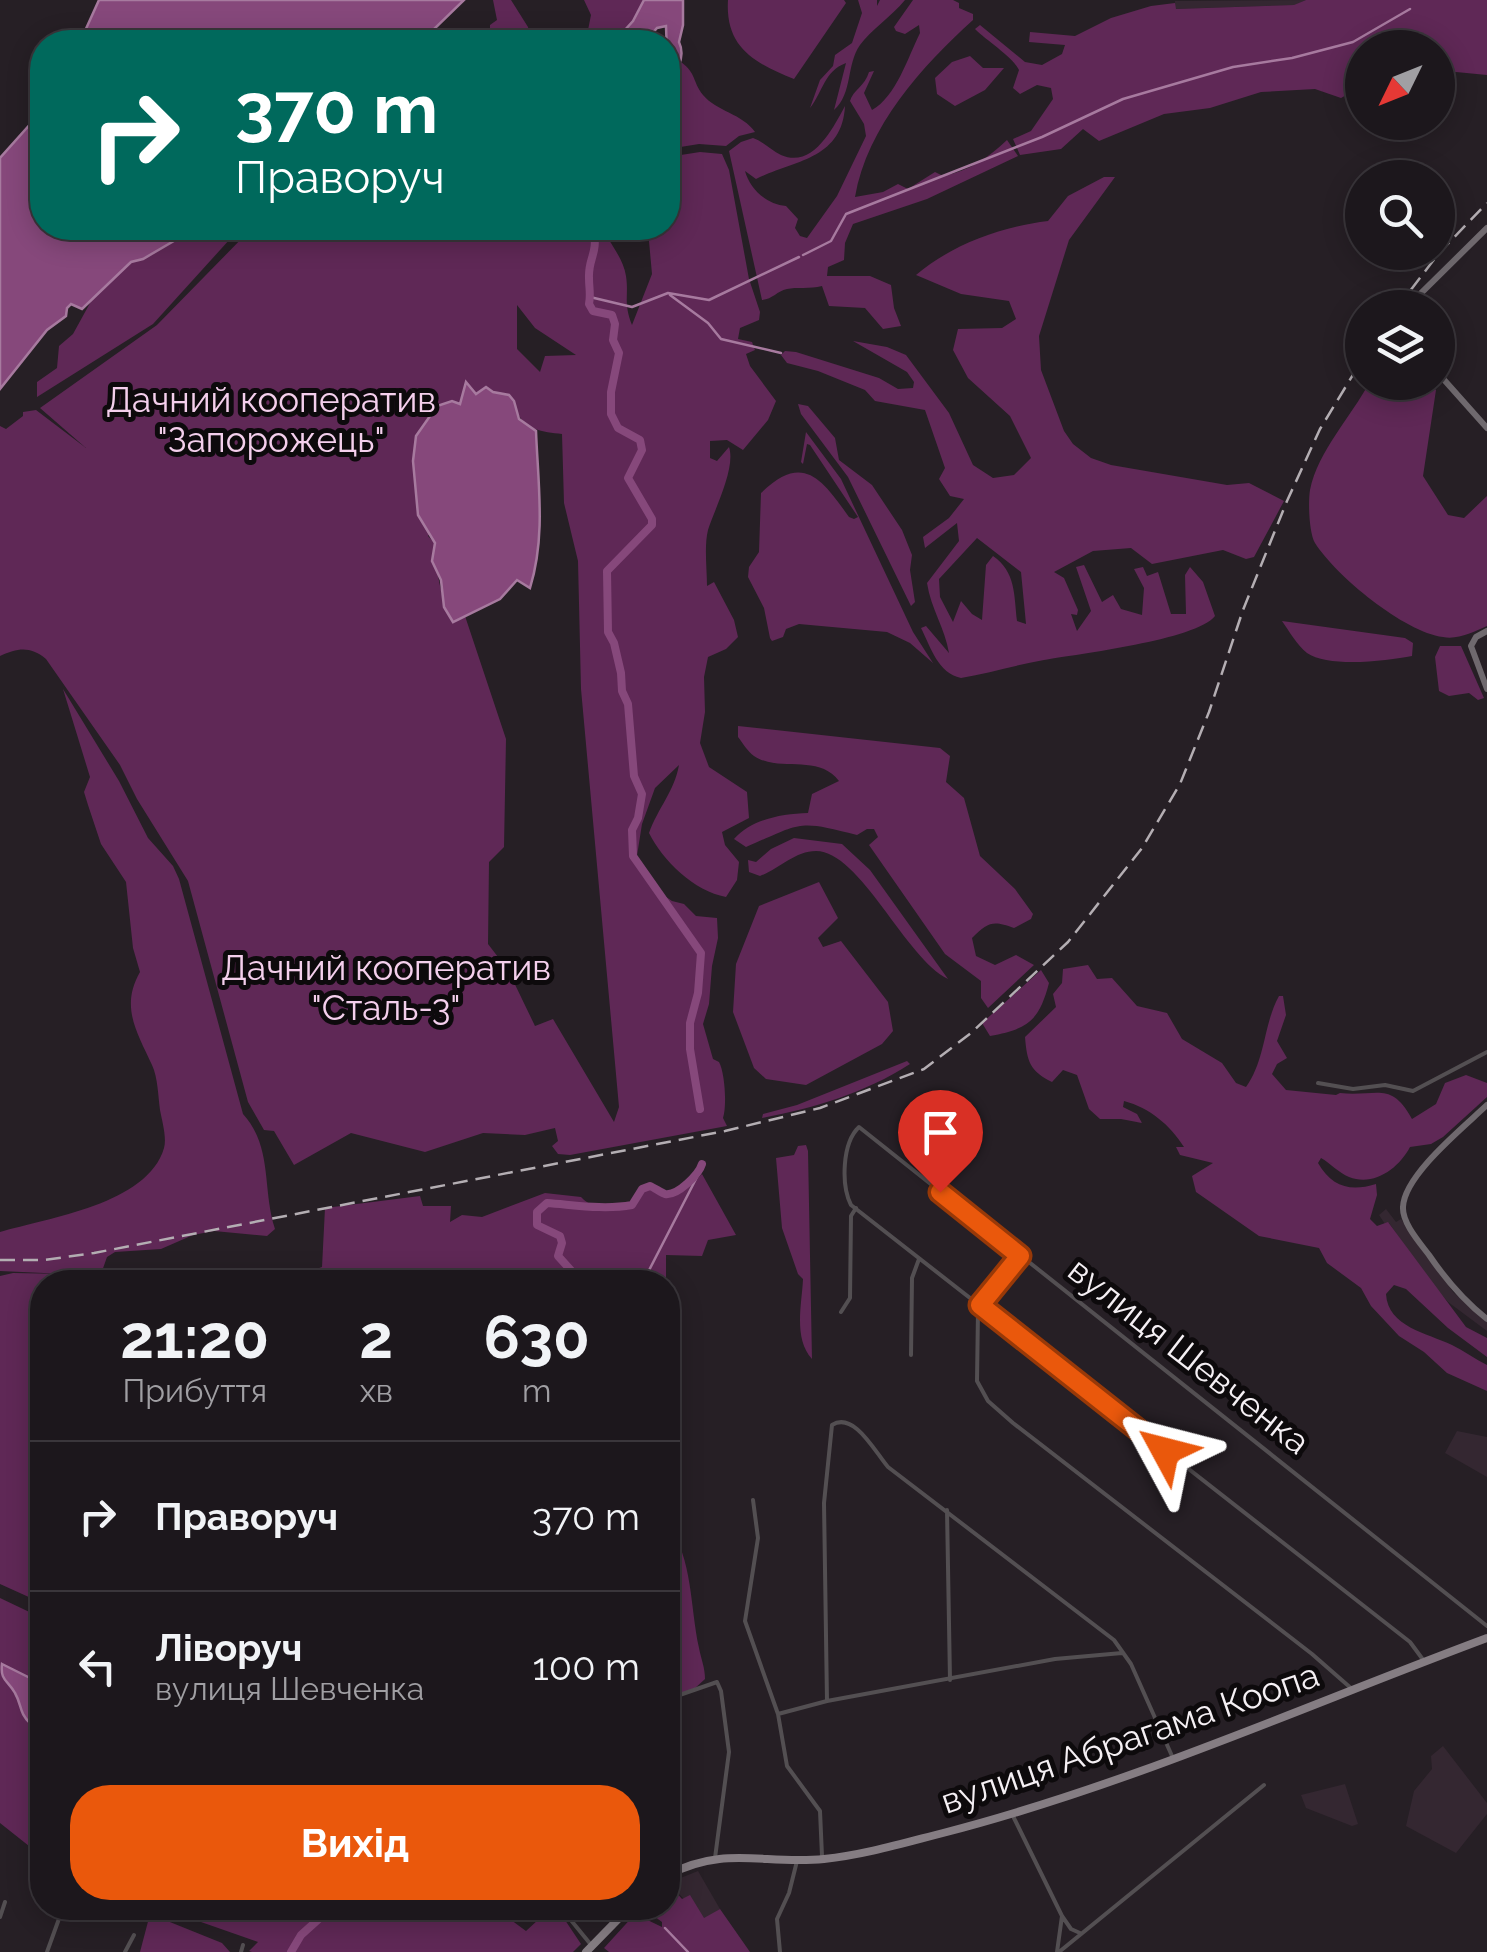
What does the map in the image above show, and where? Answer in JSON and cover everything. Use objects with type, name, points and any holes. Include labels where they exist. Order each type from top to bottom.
[{"type":"main road","name":"вулиця Абрагама Коопа","points":[[680,1869],[716,1858],[822,1859],[880,1849],[1012,1814],[1172,1758],[1487,1638]]},
{"type":"main road","points":[[589,1949],[614,1920]]},
{"type":"street","points":[[1424,290],[1487,228]]},
{"type":"street","points":[[1455,393],[1487,428]]},
{"type":"street","points":[[1487,632],[1472,641],[1472,654],[1487,689]]},
{"type":"street","points":[[1318,1083],[1413,1091],[1487,1052]]},
{"type":"street","points":[[1487,1105],[1416,1178],[1402,1209],[1457,1293],[1487,1319]]},
{"type":"street","name":"вулиця Шевченка","points":[[856,1208],[848,1198],[846,1144],[859,1127],[1487,1626]]},
{"type":"street","points":[[841,1312],[850,1298],[851,1216],[856,1208],[1410,1642],[1424,1661]]},
{"type":"street","points":[[1020,1256],[980,1305],[977,1381],[988,1402],[1352,1689]]},
{"type":"street","points":[[912,1355],[912,1278],[919,1259]]},
{"type":"street","points":[[826,1701],[824,1504],[835,1421],[847,1422],[873,1446],[885,1464],[1114,1640],[1124,1653],[1172,1758]]},
{"type":"street","points":[[753,1500],[758,1538],[744,1616],[778,1714],[787,1766],[820,1811],[822,1859]]},
{"type":"street","points":[[947,1510],[950,1680]]},
{"type":"street","points":[[778,1714],[826,1701],[1078,1656],[1124,1653]]},
{"type":"street","points":[[680,1694],[717,1682],[726,1721],[729,1752],[716,1858]]},
{"type":"street","points":[[1058,1952],[1264,1785]]},
{"type":"street","points":[[1012,1814],[1062,1916],[1080,1932]]},
{"type":"street","points":[[780,1952],[778,1918],[798,1860]]},
{"type":"street","points":[[0,1917],[5,1902]]},
{"type":"street","points":[[1058,1952],[1062,1916]]},
{"type":"street","points":[[47,1952],[59,1920]]},
{"type":"street","points":[[569,1920],[589,1949]]},
{"type":"street","points":[[126,1952],[134,1935]]},
{"type":"shaded area","points":[[99,0],[464,0],[433,30],[85,30]]},
{"type":"shaded area","points":[[644,0],[683,0],[680,38],[680,30],[666,30],[666,26],[625,30]]},
{"type":"shaded area","points":[[1306,0],[1295,5],[1175,9],[1175,1]]},
{"type":"shaded area","points":[[30,124],[30,240],[175,240],[131,262],[82,309],[71,304],[66,316],[47,330],[0,389],[0,158]]},
{"type":"shaded area","points":[[466,382],[476,394],[486,387],[509,395],[519,419],[536,431],[538,549],[530,588],[517,580],[500,599],[453,622],[444,607],[441,580],[432,561],[435,543],[418,515],[413,461],[416,436],[437,406],[452,401],[460,404]]},
{"type":"shaded area","points":[[1386,1209],[1396,1222],[1401,1219],[1453,1292],[1487,1322],[1487,1331],[1448,1302],[1429,1280],[1389,1223],[1385,1224],[1379,1215]]},
{"type":"shaded area","points":[[1457,1431],[1487,1437],[1487,1477],[1445,1453]]},
{"type":"shaded area","points":[[2,1664],[30,1678],[30,1723],[3,1677]]},
{"type":"shaded area","points":[[1443,1746],[1487,1803],[1487,1814],[1456,1853],[1406,1826],[1414,1791],[1432,1769],[1431,1756]]},
{"type":"shaded area","points":[[1345,1784],[1358,1824],[1352,1826],[1306,1808],[1301,1795]]},
{"type":"shaded area","points":[[698,1871],[720,1909],[704,1919],[680,1895],[680,1878]]},
{"type":"green space","points":[[493,0],[511,0],[529,30],[490,30],[497,20]]},
{"type":"green space","points":[[584,0],[644,0],[625,30],[588,30],[591,15]]},
{"type":"green space","points":[[728,0],[846,3],[794,79],[766,67],[745,51],[731,30]]},
{"type":"green space","points":[[858,0],[877,0],[877,6],[880,0],[905,0],[860,45],[844,95],[834,110],[846,63],[828,77],[810,108],[835,55],[852,43],[862,13]]},
{"type":"green space","points":[[913,0],[953,0],[959,8],[973,14],[973,20],[916,78],[884,122],[861,171],[855,197],[883,192],[898,184],[908,189],[935,172],[943,176],[961,171],[1007,140],[1018,156],[927,199],[853,224],[845,243],[844,260],[828,267],[827,276],[870,276],[891,285],[901,326],[883,329],[865,308],[829,306],[822,286],[787,289],[762,300],[729,151],[753,138],[781,155],[803,156],[820,144],[845,106],[835,138],[814,156],[756,179],[745,171],[760,195],[786,206],[798,219],[795,228],[800,236],[807,238],[837,196],[866,136],[864,124],[850,101],[852,97],[869,72],[874,71],[864,93],[872,110],[880,104],[900,76],[920,33],[919,25],[905,34],[894,27]]},
{"type":"green space","points":[[1306,0],[1487,0],[1487,75],[1455,72],[1455,30],[1345,30],[1345,96],[1341,98],[1315,89],[1261,92],[1210,108],[1164,114],[1099,141],[1083,129],[1061,149],[1020,155],[1013,139],[1031,131],[1053,99],[1051,88],[1037,85],[1020,94],[1013,88],[1019,70],[1016,65],[975,29],[980,25],[1025,62],[1042,65],[1062,54],[1065,45],[1029,42],[1030,32],[1075,36],[1111,18],[1175,3],[1176,9],[1294,5]]},
{"type":"green space","points":[[970,56],[983,68],[1004,68],[985,90],[955,106],[937,94],[935,78],[952,62]]},
{"type":"green space","points":[[680,64],[690,70],[708,100],[755,132],[739,136],[726,146],[680,147]]},
{"type":"green space","points":[[722,154],[729,170],[749,279],[760,312],[759,320],[740,328],[738,339],[752,342],[755,350],[746,354],[750,366],[776,401],[768,420],[743,450],[727,440],[710,441],[710,458],[717,461],[729,447],[730,456],[727,477],[708,530],[707,586],[714,582],[734,620],[738,637],[726,649],[708,657],[700,743],[709,767],[747,792],[749,818],[722,832],[725,845],[739,862],[737,880],[726,897],[691,881],[662,854],[649,833],[679,765],[655,788],[642,824],[636,862],[650,886],[684,904],[696,916],[717,918],[718,938],[703,1024],[713,1059],[719,1062],[723,1074],[723,1118],[727,1126],[570,1155],[558,1154],[552,1146],[558,1141],[555,1128],[525,1135],[483,1133],[425,1152],[351,1133],[294,1165],[274,1131],[264,1130],[248,1102],[188,881],[120,765],[46,659],[24,650],[0,656],[0,426],[6,429],[23,412],[36,410],[86,448],[40,408],[157,325],[240,240],[609,240],[625,271],[632,325],[652,274],[649,240],[680,240],[680,155]],"holes":[[[517,305],[535,328],[576,355],[545,356],[540,372],[517,349]],[[516,409],[529,426],[562,434],[564,503],[578,561],[581,689],[619,1107],[614,1122],[553,1019],[535,1026],[508,970],[488,944],[489,862],[504,847],[506,739],[465,616],[453,621],[445,604],[435,543],[428,536]]]},
{"type":"green space","points":[[1104,177],[1115,177],[1069,240],[1039,336],[1041,370],[1064,431],[1073,444],[1091,458],[1111,465],[1227,485],[1249,483],[1284,501],[1254,557],[1246,559],[1223,550],[1152,564],[1131,548],[1093,551],[1054,572],[1064,578],[1078,610],[1077,615],[1071,614],[1077,631],[1091,611],[1076,567],[1084,565],[1102,602],[1113,595],[1121,609],[1142,615],[1144,588],[1134,569],[1143,567],[1147,576],[1158,572],[1171,614],[1186,614],[1185,575],[1190,567],[1203,582],[1215,616],[1204,625],[1135,645],[961,678],[941,665],[921,628],[926,626],[949,653],[927,583],[959,541],[957,523],[925,548],[923,537],[949,518],[964,499],[950,496],[939,479],[945,468],[925,410],[875,401],[865,390],[787,363],[781,355],[785,351],[796,352],[879,378],[898,389],[913,388],[914,382],[907,372],[853,341],[906,355],[949,413],[973,465],[993,478],[1014,475],[1031,458],[1010,416],[968,378],[953,350],[958,329],[1002,328],[1016,319],[1009,301],[961,294],[916,275],[945,254],[978,239],[1048,221],[1068,196]],"holes":[[[977,538],[1021,572],[1026,624],[1017,621],[1010,577],[993,556],[986,565],[982,620],[961,601],[953,622],[940,597],[939,579]]]},
{"type":"green space","points":[[175,240],[229,240],[153,324],[37,397],[37,382],[57,368],[59,346],[73,334],[95,294],[131,261],[143,259]]},
{"type":"green space","points":[[1358,400],[1434,400],[1423,476],[1448,515],[1464,518],[1487,496],[1487,626],[1449,638],[1427,633],[1391,614],[1338,571],[1311,532],[1310,490],[1327,448]]},
{"type":"green space","points":[[798,404],[808,406],[835,438],[839,460],[872,485],[902,530],[912,555],[915,602],[911,606],[848,477],[801,414]]},
{"type":"green space","points":[[806,432],[841,479],[913,632],[933,663],[910,643],[887,632],[799,624],[786,629],[783,637],[772,641],[770,638],[764,608],[748,577],[749,567],[759,552],[761,493],[789,474],[811,475],[830,491],[849,517],[858,517],[810,445],[807,444],[801,462]]},
{"type":"green space","points":[[1282,621],[1405,638],[1413,643],[1412,656],[1358,662],[1317,658],[1303,650]]},
{"type":"green space","points":[[1440,646],[1461,646],[1484,698],[1478,700],[1469,693],[1449,696],[1439,691],[1435,657]]},
{"type":"green space","points":[[63,689],[119,781],[148,838],[173,866],[179,879],[243,1114],[263,1154],[275,1229],[267,1236],[214,1231],[161,1249],[115,1252],[107,1257],[102,1270],[0,1271],[0,1232],[69,1214],[118,1195],[154,1167],[164,1148],[156,1076],[131,1008],[140,972],[133,948],[126,882],[101,844],[84,792],[90,777]]},
{"type":"green space","points":[[738,726],[940,748],[950,756],[946,782],[964,798],[980,856],[1015,889],[1033,914],[1014,928],[996,923],[982,929],[972,938],[976,956],[995,965],[1016,955],[1034,965],[988,1008],[981,998],[981,981],[945,954],[869,845],[878,837],[874,829],[857,835],[800,826],[746,847],[734,839],[768,819],[808,813],[812,794],[839,781],[820,768],[764,761],[754,756],[738,737]]},
{"type":"green space","points":[[794,838],[842,844],[870,870],[948,979],[916,951],[866,886],[833,856],[808,852],[760,876],[749,872],[748,860],[756,862]]},
{"type":"green space","points":[[819,882],[838,918],[818,938],[823,947],[841,941],[888,1002],[893,1031],[882,1044],[806,1085],[766,1079],[754,1068],[733,1012],[736,964],[759,906]]},
{"type":"green space","points":[[1088,965],[1097,979],[1112,978],[1137,1006],[1167,1013],[1182,1039],[1222,1063],[1236,1083],[1246,1087],[1279,996],[1283,996],[1286,1015],[1277,1041],[1287,1058],[1277,1064],[1272,1074],[1286,1090],[1336,1095],[1382,1093],[1397,1099],[1412,1119],[1436,1104],[1445,1083],[1466,1075],[1487,1083],[1487,1097],[1443,1137],[1431,1144],[1410,1147],[1385,1174],[1358,1179],[1321,1158],[1318,1163],[1329,1178],[1342,1186],[1376,1184],[1370,1219],[1377,1226],[1388,1222],[1466,1327],[1487,1338],[1487,1357],[1406,1289],[1394,1285],[1386,1294],[1388,1305],[1410,1327],[1487,1365],[1487,1391],[1447,1373],[1399,1336],[1371,1306],[1361,1288],[1327,1263],[1319,1248],[1259,1236],[1196,1192],[1192,1176],[1213,1163],[1180,1155],[1176,1147],[1184,1147],[1151,1113],[1124,1101],[1123,1107],[1137,1114],[1142,1123],[1100,1119],[1089,1109],[1077,1075],[1063,1070],[1052,1082],[1034,1070],[1025,1037],[1056,1007],[1053,994],[1062,983],[1063,969]]},
{"type":"green space","points":[[1041,970],[1049,983],[1036,1015],[1023,1026],[990,1036],[982,1023]]},
{"type":"green space","points":[[907,1061],[910,1064],[857,1091],[762,1118],[763,1114],[797,1105]]},
{"type":"green space","points":[[806,1145],[812,1359],[802,1341],[803,1279],[782,1228],[776,1158],[794,1155],[798,1146]]},
{"type":"green space","points":[[702,1174],[736,1235],[708,1240],[702,1256],[666,1255],[666,1270],[314,1270],[322,1267],[325,1208],[420,1196],[423,1206],[451,1206],[450,1222],[462,1215],[482,1217],[545,1193],[581,1197],[592,1205],[611,1208],[632,1205],[642,1189],[650,1186],[672,1194]]},
{"type":"green space","points":[[30,1273],[30,1598],[0,1584],[0,1276]]},
{"type":"green space","points":[[680,1547],[704,1667],[705,1679],[693,1690],[680,1694]]},
{"type":"green space","points":[[0,1598],[30,1612],[30,1846],[0,1823]]},
{"type":"green space","points":[[690,1895],[704,1918],[720,1909],[750,1952],[609,1952],[604,1948],[630,1920],[647,1920],[662,1927],[659,1920],[680,1920],[680,1897]]},
{"type":"green space","points":[[148,1920],[165,1920],[222,1943],[230,1952],[140,1952]]},
{"type":"green space","points":[[195,1920],[511,1920],[526,1931],[538,1920],[565,1920],[581,1944],[573,1952],[249,1951],[258,1942]]},
{"type":"waterway","points":[[803,255],[831,241],[846,214],[1042,137],[1123,99],[1233,67],[1292,58],[1353,42],[1410,9]]},
{"type":"waterway","points":[[594,240],[589,304],[593,311],[612,315],[613,340],[619,353],[611,414],[618,428],[640,440],[642,450],[628,478],[652,519],[652,525],[607,571],[608,632],[628,704],[634,776],[642,794],[632,830],[633,856],[701,953],[698,993],[690,1023],[690,1049],[700,1109]]},
{"type":"waterway","points":[[590,297],[632,307],[668,293],[709,300],[799,257]]},
{"type":"waterway","points":[[670,295],[708,323],[721,339],[781,353]]},
{"type":"waterway","points":[[571,1270],[558,1256],[560,1236],[537,1225],[537,1212],[547,1203],[632,1205],[642,1189],[650,1186],[665,1194],[676,1192],[702,1164]]},
{"type":"waterway","points":[[649,1270],[698,1175]]},
{"type":"waterway","points":[[291,1952],[301,1935],[318,1920]]},
{"type":"waterway","points":[[665,1928],[688,1952]]},
{"type":"railway","points":[[1411,290],[1439,253],[1487,203]]},
{"type":"railway","points":[[0,1260],[44,1260],[94,1253],[725,1131],[820,1108],[924,1069],[971,1033],[1068,942],[1142,848],[1180,784],[1287,501],[1320,429],[1345,388]]},
{"type":"route","points":[[940,1192],[1020,1256],[980,1305],[1165,1451]]},
{"type":"park label","name":"Дачний кооператив \"Запорожець\"","points":[[271,420]]},
{"type":"park label","name":"Дачний кооператив \"Сталь-3\"","points":[[386,988]]}]
